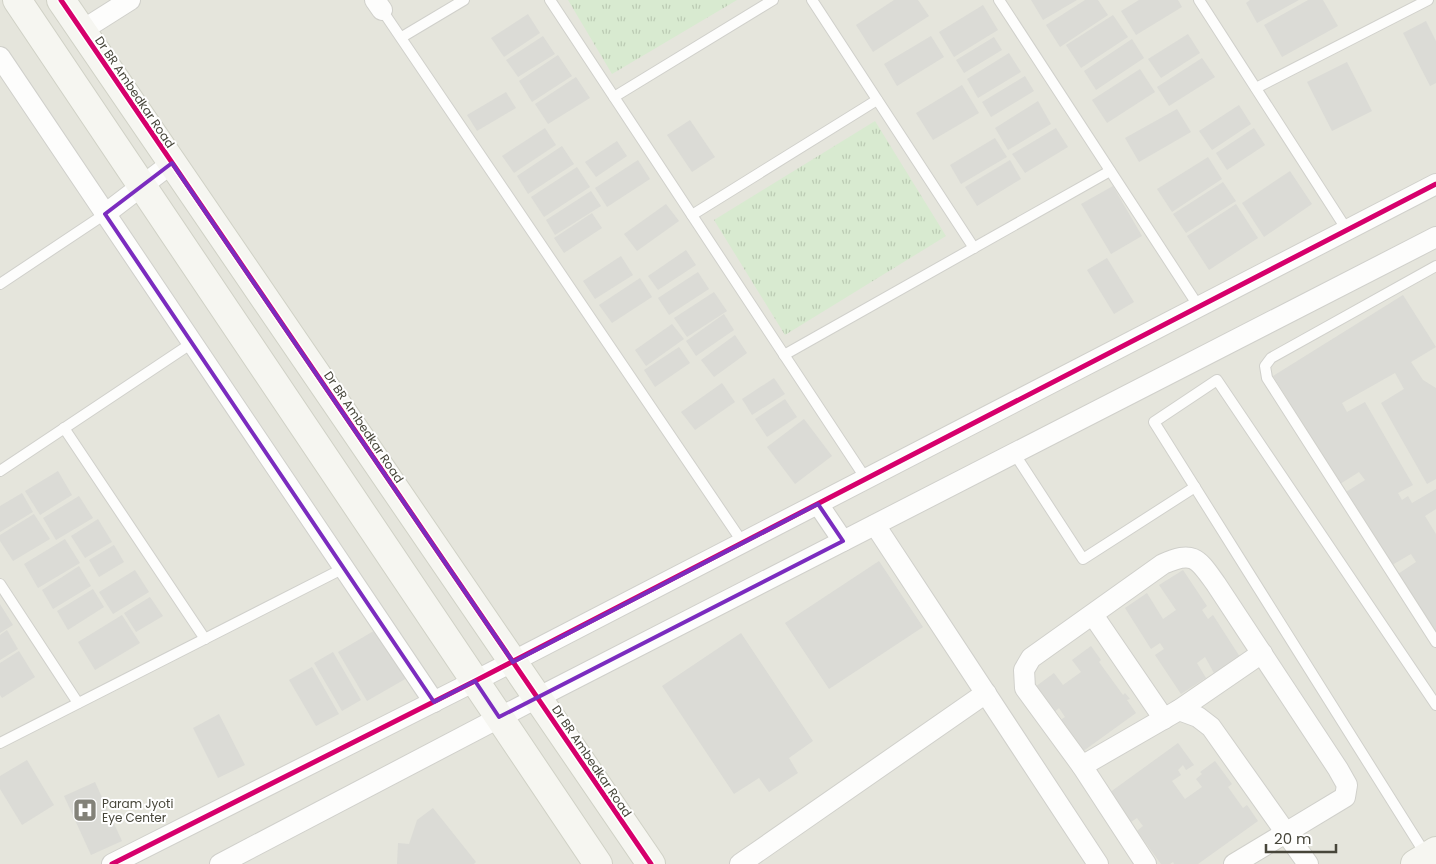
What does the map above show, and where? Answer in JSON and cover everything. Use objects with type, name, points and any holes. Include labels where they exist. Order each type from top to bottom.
[{"type":"street","points":[[17,0],[598,864]]},
{"type":"street","name":"Dr BR Ambedkar Road","points":[[60,0],[651,864]]},
{"type":"street","points":[[81,31],[130,0]]},
{"type":"street","points":[[0,58],[434,702]]},
{"type":"street","points":[[104,214],[172,163]]},
{"type":"street","points":[[112,864],[512,662],[1436,184]]},
{"type":"street","points":[[220,864],[499,717],[1436,237]]},
{"type":"street","points":[[818,504],[843,541]]},
{"type":"street","points":[[875,525],[1098,864]]},
{"type":"street","points":[[1146,864],[1082,766],[1025,688],[1024,670],[1031,658],[1163,564],[1189,557],[1200,561],[1347,785],[1345,797],[1234,864]]},
{"type":"street","points":[[1093,615],[1172,714],[1198,718],[1212,727],[1308,864]]},
{"type":"street","points":[[1082,766],[1172,714],[1262,654]]},
{"type":"street","points":[[740,864],[986,693]]},
{"type":"lane","points":[[402,37],[464,0]]},
{"type":"lane","points":[[550,0],[866,479]]},
{"type":"lane","points":[[614,97],[773,0]]},
{"type":"lane","points":[[812,0],[974,248]]},
{"type":"lane","points":[[999,0],[1199,307]]},
{"type":"lane","points":[[1199,0],[1347,230]]},
{"type":"lane","points":[[1256,88],[1412,4],[1428,0]]},
{"type":"lane","points":[[379,5],[743,543]]},
{"type":"lane","points":[[692,215],[877,100]]},
{"type":"lane","points":[[784,355],[1110,171]]},
{"type":"lane","points":[[0,284],[104,214]]},
{"type":"lane","points":[[1436,266],[1271,358],[1265,366],[1267,378],[1436,642]]},
{"type":"lane","points":[[0,471],[192,343]]},
{"type":"lane","points":[[1426,857],[1154,422],[1217,380],[1436,705]]},
{"type":"lane","points":[[64,428],[205,639]]},
{"type":"lane","points":[[1014,453],[1083,559],[1195,487]]},
{"type":"lane","points":[[0,743],[344,568]]},
{"type":"lane","points":[[0,584],[78,703]]},
{"type":"highlighted area","points":[[172,163],[513,662],[818,504],[843,541],[499,717],[475,681],[434,702],[105,214]]},
{"type":"shaded area","points":[[0,0],[1436,0],[1436,864],[0,864]]},
{"type":"green space","points":[[568,0],[737,0],[612,74]]},
{"type":"green space","points":[[875,121],[946,236],[785,335],[714,220]]},
{"type":"building","points":[[894,0],[918,0],[929,16],[873,52],[856,25]]},
{"type":"building","points":[[1031,0],[1077,0],[1043,20]]},
{"type":"building","points":[[1085,0],[1098,0],[1108,15],[1060,47],[1046,25]]},
{"type":"building","points":[[1139,0],[1178,0],[1182,7],[1136,35],[1121,11]]},
{"type":"building","points":[[1250,0],[1299,0],[1257,23],[1246,3]]},
{"type":"building","points":[[1308,0],[1323,0],[1338,26],[1282,57],[1264,25]]},
{"type":"building","points":[[983,5],[998,30],[954,57],[939,32]]},
{"type":"building","points":[[528,14],[540,33],[504,57],[491,38]]},
{"type":"building","points":[[1113,15],[1128,37],[1081,68],[1066,45]]},
{"type":"building","points":[[1426,21],[1436,41],[1436,83],[1430,86],[1403,33]]},
{"type":"building","points":[[1188,34],[1200,53],[1161,78],[1148,59]]},
{"type":"building","points":[[543,36],[555,54],[518,77],[506,60]]},
{"type":"building","points":[[931,36],[944,57],[897,86],[884,64]]},
{"type":"building","points":[[994,37],[1002,50],[964,73],[956,60]]},
{"type":"building","points":[[1132,39],[1144,58],[1096,90],[1084,71]]},
{"type":"building","points":[[1009,53],[1021,72],[978,98],[967,79]]},
{"type":"building","points":[[558,55],[572,76],[532,102],[519,81]]},
{"type":"building","points":[[1202,58],[1215,77],[1169,106],[1157,87]]},
{"type":"building","points":[[1347,62],[1372,111],[1332,131],[1307,82]]},
{"type":"building","points":[[1140,69],[1155,92],[1107,123],[1092,100]]},
{"type":"building","points":[[1025,76],[1034,91],[991,117],[982,102]]},
{"type":"building","points":[[576,77],[590,98],[548,124],[535,104]]},
{"type":"building","points":[[962,85],[979,113],[933,140],[916,113]]},
{"type":"building","points":[[506,92],[516,108],[477,131],[467,115]]},
{"type":"building","points":[[1038,101],[1051,124],[1008,150],[995,128]]},
{"type":"building","points":[[1239,105],[1251,124],[1212,150],[1199,131]]},
{"type":"building","points":[[1177,109],[1191,132],[1139,162],[1125,138]]},
{"type":"building","points":[[690,120],[715,157],[692,172],[667,135]]},
{"type":"building","points":[[545,128],[556,145],[514,173],[502,156]]},
{"type":"building","points":[[1056,128],[1068,147],[1025,173],[1012,154]]},
{"type":"building","points":[[1254,128],[1265,145],[1227,170],[1216,153]]},
{"type":"building","points":[[995,138],[1007,157],[961,184],[950,165]]},
{"type":"building","points":[[617,141],[627,156],[596,177],[585,162]]},
{"type":"building","points":[[562,146],[574,164],[528,194],[517,176]]},
{"type":"building","points":[[1208,157],[1222,179],[1172,212],[1157,189]]},
{"type":"building","points":[[638,160],[650,179],[607,207],[595,188]]},
{"type":"building","points":[[1010,160],[1021,179],[977,206],[965,187]]},
{"type":"building","points":[[577,167],[590,187],[544,217],[531,197]]},
{"type":"building","points":[[1290,171],[1312,204],[1264,237],[1242,203]]},
{"type":"building","points":[[1223,182],[1236,201],[1186,233],[1173,214]]},
{"type":"building","points":[[1113,186],[1142,236],[1111,254],[1081,204]]},
{"type":"building","points":[[591,191],[601,206],[555,235],[546,220]]},
{"type":"building","points":[[666,204],[679,221],[637,251],[624,234]]},
{"type":"building","points":[[1236,204],[1258,238],[1209,270],[1187,236]]},
{"type":"building","points":[[592,213],[602,228],[564,253],[554,238]]},
{"type":"building","points":[[686,250],[696,265],[658,290],[648,276]]},
{"type":"building","points":[[621,256],[633,275],[595,299],[583,281]]},
{"type":"building","points":[[1107,258],[1134,302],[1114,314],[1087,270]]},
{"type":"building","points":[[698,272],[709,289],[669,315],[658,298]]},
{"type":"building","points":[[640,278],[652,297],[612,323],[599,305]]},
{"type":"building","points":[[714,292],[727,311],[687,337],[674,318]]},
{"type":"building","points":[[1403,295],[1436,347],[1411,362],[1423,380],[1436,388],[1436,479],[1427,484],[1381,403],[1404,389],[1395,373],[1342,403],[1347,412],[1365,402],[1413,485],[1398,493],[1402,500],[1408,496],[1412,503],[1436,489],[1436,509],[1425,516],[1436,534],[1436,634],[1398,574],[1416,562],[1411,554],[1392,565],[1346,492],[1365,480],[1359,472],[1340,484],[1273,376]]},
{"type":"building","points":[[724,314],[734,330],[696,356],[686,341]]},
{"type":"building","points":[[672,324],[684,339],[646,366],[635,350]]},
{"type":"building","points":[[735,335],[747,353],[714,377],[701,360]]},
{"type":"building","points":[[679,347],[690,363],[655,387],[644,370]]},
{"type":"building","points":[[774,378],[785,394],[752,415],[742,399]]},
{"type":"building","points":[[722,383],[735,402],[695,430],[681,412]]},
{"type":"building","points":[[785,399],[797,417],[767,437],[755,419]]},
{"type":"building","points":[[804,419],[832,456],[795,484],[767,447]]},
{"type":"building","points":[[58,471],[72,495],[40,515],[25,491]]},
{"type":"building","points":[[22,493],[33,512],[0,532],[0,506]]},
{"type":"building","points":[[79,496],[93,518],[56,540],[43,518]]},
{"type":"building","points":[[34,514],[50,539],[13,561],[0,541],[0,535]]},
{"type":"building","points":[[98,519],[112,542],[85,558],[71,536]]},
{"type":"building","points":[[65,539],[80,563],[38,588],[24,564]]},
{"type":"building","points":[[114,545],[124,562],[99,577],[89,560]]},
{"type":"building","points":[[879,561],[923,627],[829,689],[785,623]]},
{"type":"building","points":[[79,566],[91,586],[53,609],[42,590]]},
{"type":"building","points":[[135,570],[149,592],[113,614],[99,592]]},
{"type":"building","points":[[1183,570],[1207,606],[1202,610],[1208,619],[1213,615],[1240,657],[1214,673],[1205,657],[1197,663],[1206,678],[1181,694],[1155,655],[1164,649],[1160,643],[1151,649],[1125,608],[1147,593],[1163,619],[1176,610],[1159,585]]},
{"type":"building","points":[[93,589],[104,607],[68,630],[57,611]]},
{"type":"building","points":[[150,597],[163,616],[136,632],[124,613]]},
{"type":"building","points":[[0,604],[13,625],[0,633]]},
{"type":"building","points":[[122,615],[140,643],[95,670],[78,642]]},
{"type":"building","points":[[377,629],[407,678],[367,701],[338,652]]},
{"type":"building","points":[[7,630],[18,649],[0,660],[0,635]]},
{"type":"building","points":[[741,633],[813,741],[789,758],[798,773],[769,792],[759,778],[734,794],[662,686]]},
{"type":"building","points":[[1091,646],[1101,660],[1099,662],[1123,695],[1125,693],[1130,699],[1127,700],[1136,713],[1082,752],[1059,721],[1065,717],[1059,708],[1053,713],[1035,687],[1054,673],[1063,685],[1081,672],[1072,660]]},
{"type":"building","points":[[19,651],[35,677],[2,698],[0,695],[0,663]]},
{"type":"building","points":[[333,652],[361,700],[342,711],[314,663]]},
{"type":"building","points":[[312,667],[339,714],[316,726],[289,680]]},
{"type":"building","points":[[219,714],[245,765],[218,778],[193,728]]},
{"type":"building","points":[[1178,743],[1194,765],[1186,770],[1183,765],[1178,770],[1181,775],[1172,781],[1185,799],[1202,787],[1196,779],[1202,774],[1200,772],[1215,761],[1232,784],[1228,787],[1243,808],[1247,805],[1258,821],[1198,864],[1174,864],[1173,862],[1161,864],[1137,831],[1143,826],[1137,818],[1131,822],[1109,793]]},
{"type":"building","points":[[27,760],[54,805],[22,825],[0,789],[0,776]]},
{"type":"building","points":[[95,782],[122,841],[91,855],[64,796]]},
{"type":"building","points":[[433,808],[476,862],[474,864],[397,864],[398,843],[409,844],[417,820]]},
{"type":"cycle path","points":[[61,0],[651,864]]},
{"type":"cycle path","points":[[112,864],[475,681],[1436,184]]},
{"type":"place","name":"Param Jyoti Eye Center","points":[[85,810]]}]
